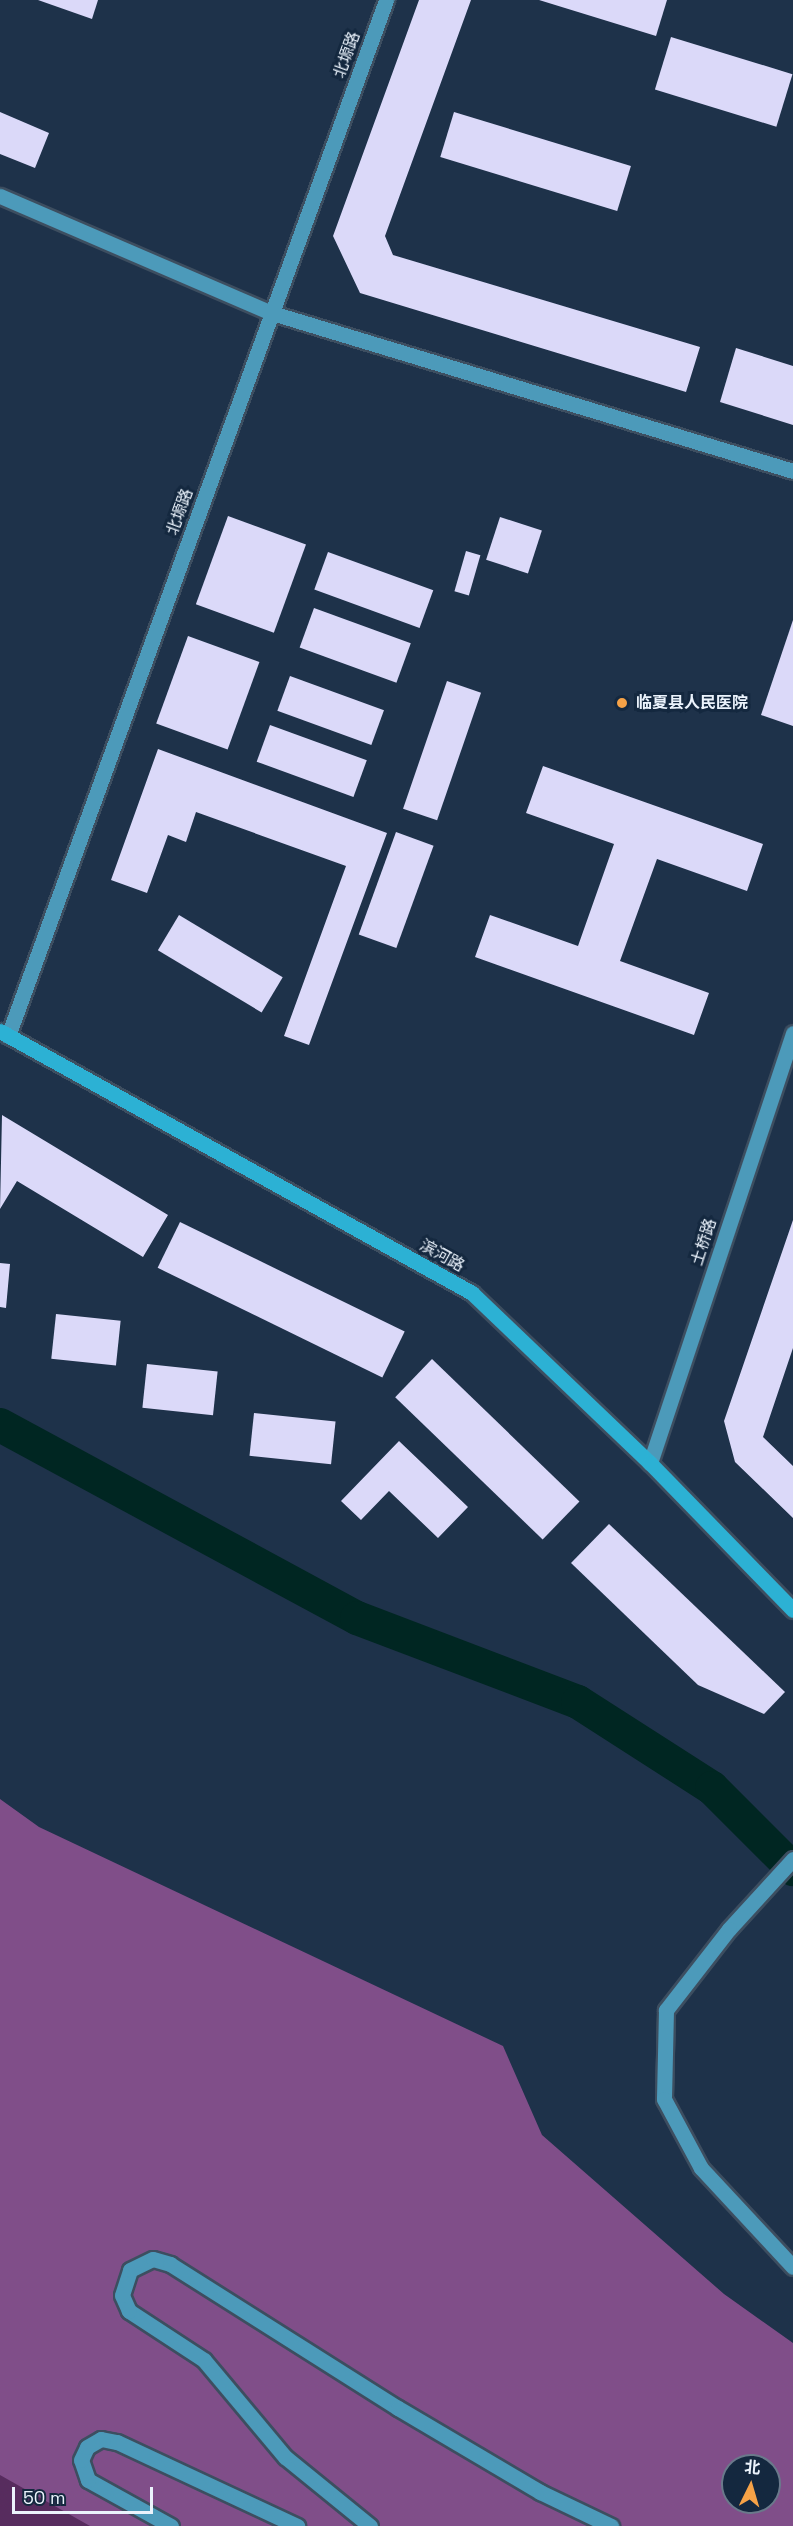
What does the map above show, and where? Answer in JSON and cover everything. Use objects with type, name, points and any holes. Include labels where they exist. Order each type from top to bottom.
[{"type":"main road","name":"滨河路","points":[[4,1033],[472,1293],[650,1463],[793,1610]]},
{"type":"street","name":"北塬路","points":[[4,1033],[272,314],[386,0]]},
{"type":"street","points":[[0,196],[272,314],[793,471]]},
{"type":"street","name":"土桥路","points":[[650,1463],[789,1058],[793,1033]]},
{"type":"street","points":[[793,1859],[750,1905],[666,2010],[664,2099],[701,2168],[793,2266]]},
{"type":"street","points":[[370,2526],[285,2457],[204,2360],[129,2311],[122,2295],[130,2270],[144,2260],[170,2264],[398,2408],[540,2492],[611,2526]]},
{"type":"street","points":[[171,2526],[88,2480],[81,2460],[87,2447],[101,2439],[117,2442],[297,2526]]},
{"type":"shaded area","points":[[0,1799],[39,1827],[503,2046],[542,2135],[724,2294],[793,2343],[793,2526],[90,2526],[0,2475]]},
{"type":"shaded area","points":[[0,2424],[223,2526],[0,2526]]},
{"type":"building","points":[[38,0],[98,0],[92,19]]},
{"type":"building","points":[[419,0],[471,0],[385,236],[393,255],[700,347],[686,392],[360,293],[333,236]]},
{"type":"building","points":[[539,0],[667,0],[656,36]]},
{"type":"building","points":[[671,37],[792,74],[776,127],[655,90]]},
{"type":"building","points":[[0,112],[49,133],[35,168],[0,154]]},
{"type":"building","points":[[454,112],[631,166],[617,211],[440,157]]},
{"type":"building","points":[[736,348],[793,366],[793,425],[720,402]]},
{"type":"building","points":[[228,516],[306,544],[274,633],[196,604]]},
{"type":"building","points":[[500,517],[542,531],[528,573],[486,560]]},
{"type":"building","points":[[466,551],[480,555],[469,596],[454,591]]},
{"type":"building","points":[[328,552],[433,590],[420,628],[314,590]]},
{"type":"building","points":[[314,608],[411,643],[396,683],[300,647]]},
{"type":"building","points":[[793,620],[793,726],[761,715]]},
{"type":"building","points":[[188,636],[259,662],[228,749],[156,723]]},
{"type":"building","points":[[290,676],[384,710],[371,745],[277,711]]},
{"type":"building","points":[[447,681],[481,693],[437,820],[403,809]]},
{"type":"building","points":[[270,725],[367,760],[353,797],[257,762]]},
{"type":"building","points":[[158,749],[387,833],[309,1045],[284,1036],[346,866],[196,812],[186,842],[168,835],[147,893],[111,880]]},
{"type":"building","points":[[543,766],[763,844],[747,891],[657,859],[620,961],[709,993],[694,1035],[475,957],[490,915],[578,946],[614,844],[526,813]]},
{"type":"building","points":[[396,832],[434,846],[396,948],[359,934]]},
{"type":"building","points":[[179,915],[283,977],[262,1012],[158,950]]},
{"type":"building","points":[[2,1115],[168,1215],[143,1257],[17,1181],[0,1209]]},
{"type":"building","points":[[793,1220],[793,1348],[763,1437],[793,1466],[793,1518],[735,1462],[724,1421]]},
{"type":"building","points":[[180,1222],[405,1332],[382,1377],[158,1268]]},
{"type":"building","points":[[0,1263],[10,1264],[6,1308],[0,1307]]},
{"type":"building","points":[[56,1314],[121,1321],[116,1366],[51,1359]]},
{"type":"building","points":[[432,1359],[579,1501],[543,1540],[395,1397]]},
{"type":"building","points":[[147,1364],[218,1371],[213,1415],[142,1408]]},
{"type":"building","points":[[254,1413],[336,1422],[331,1464],[250,1456]]},
{"type":"building","points":[[399,1441],[468,1507],[438,1538],[389,1491],[361,1520],[341,1501]]},
{"type":"building","points":[[609,1524],[785,1692],[764,1714],[698,1685],[571,1563]]},
{"type":"waterway","points":[[0,1425],[357,1618],[578,1702],[712,1788],[793,1869]]},
{"type":"place","name":"临夏县人民医院","points":[[622,703]]}]
